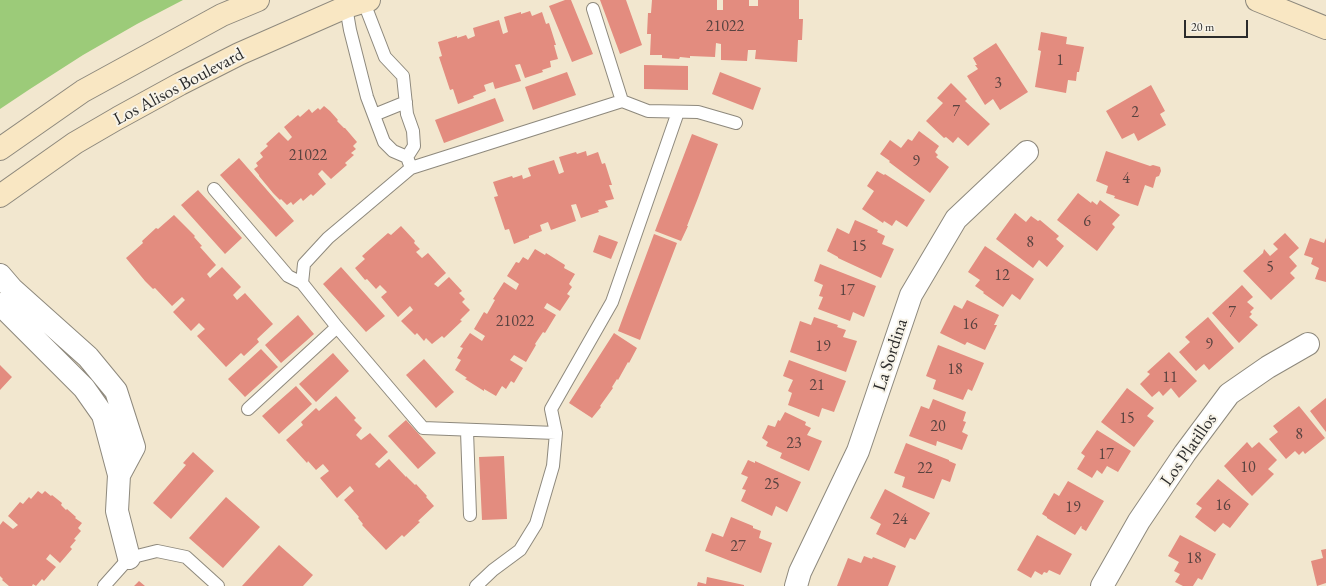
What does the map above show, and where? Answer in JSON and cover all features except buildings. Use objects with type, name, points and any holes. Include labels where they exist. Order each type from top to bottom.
[{"type":"main road","points":[[0,149],[83,91],[222,15],[258,0]]},
{"type":"main road","points":[[1257,0],[1326,28]]},
{"type":"main road","name":"Los Alisos Boulevard","points":[[0,196],[76,143],[118,118],[240,54],[357,2]]},
{"type":"street","name":"La Sordina","points":[[796,586],[800,572],[858,451],[911,295],[956,220],[1027,152]]},
{"type":"street","points":[[0,275],[12,289],[88,357],[116,391],[134,447],[119,475]]},
{"type":"street","points":[[0,304],[84,388],[104,415],[119,475],[117,511],[129,558]]},
{"type":"street","name":"Los Platillos","points":[[1102,586],[1148,509],[1185,453],[1229,394],[1268,367],[1308,344]]},
{"type":"lane","points":[[357,2],[384,57],[403,76],[407,114],[413,131],[414,146],[409,162]]},
{"type":"lane","points":[[357,2],[350,30],[367,97],[384,142],[393,152],[409,162]]},
{"type":"lane","points":[[593,9],[622,101]]},
{"type":"lane","points":[[302,283],[304,264],[328,238],[409,162],[622,101],[648,111],[698,112],[736,123]]},
{"type":"lane","points":[[374,115],[406,102]]},
{"type":"lane","points":[[476,586],[493,570],[520,550],[536,524],[552,466],[556,433],[551,409],[612,302],[678,112]]},
{"type":"lane","points":[[214,188],[288,276],[302,283],[337,327],[423,428],[467,431],[556,433]]},
{"type":"lane","points":[[248,409],[337,327]]},
{"type":"lane","points":[[467,431],[470,515]]},
{"type":"lane","points":[[104,586],[129,558],[157,551],[186,557],[218,586]]},
{"type":"green space","points":[[0,0],[183,0],[83,55],[0,109]]}]
